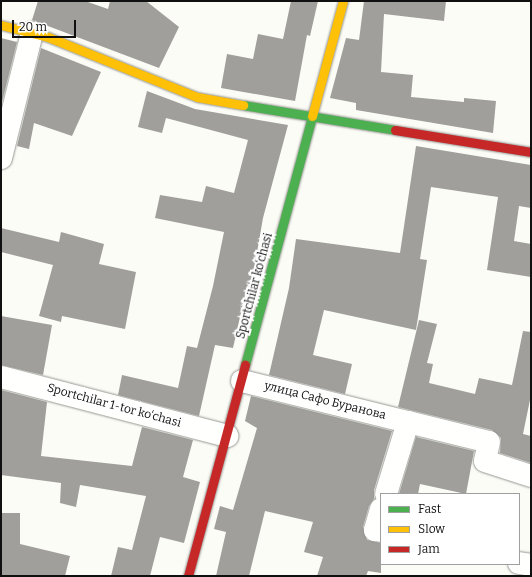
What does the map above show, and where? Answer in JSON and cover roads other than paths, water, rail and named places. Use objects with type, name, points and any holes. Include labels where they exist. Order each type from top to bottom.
[{"type":"street","name":"Sportchilar ko‘chasi","points":[[188,576],[242,381],[343,1]]},
{"type":"street","points":[[1,24],[32,33],[197,97],[531,152]]},
{"type":"street","points":[[1,158],[32,33]]},
{"type":"street","name":"Sportchilar 1-tor ko‘chasi","points":[[1,377],[227,436]]},
{"type":"street","name":"улица Сафо Буранова","points":[[242,381],[489,442],[485,461],[531,476]]},
{"type":"street","points":[[386,493],[408,422]]},
{"type":"street","points":[[380,512],[374,530],[380,531]]},
{"type":"street","points":[[520,562],[531,565]]}]
